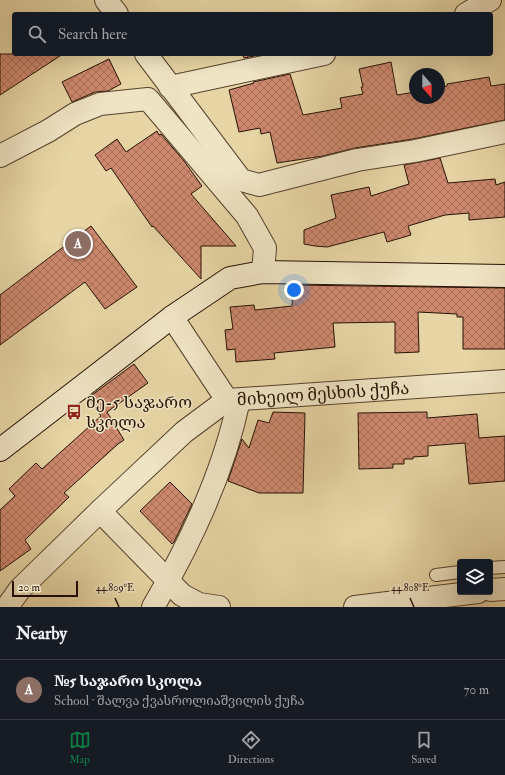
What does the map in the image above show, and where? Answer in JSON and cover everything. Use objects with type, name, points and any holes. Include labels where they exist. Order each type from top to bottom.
[{"type":"street","points":[[106,0],[115,12]]},
{"type":"street","points":[[469,12],[490,0]]},
{"type":"street","points":[[147,56],[241,180],[259,185],[356,155],[505,132]]},
{"type":"street","points":[[170,87],[315,56]]},
{"type":"street","points":[[0,156],[48,131],[76,114],[100,104],[148,99],[247,216],[265,248],[263,272]]},
{"type":"street","points":[[0,450],[172,317],[230,278],[263,272],[505,276]]},
{"type":"street","points":[[153,607],[197,521],[234,425],[233,400],[172,317]]},
{"type":"street","name":"მიხეილ მესხის ქუჩა","points":[[7,607],[20,589],[184,432],[233,400],[505,381]]},
{"type":"street","points":[[100,511],[182,595],[199,604],[219,607]]},
{"type":"street","points":[[493,590],[505,589]]},
{"type":"street","points":[[355,607],[457,595]]},
{"type":"lane","points":[[493,568],[505,567]]},
{"type":"lane","points":[[436,575],[457,572]]},
{"type":"lane","points":[[0,601],[20,589]]},
{"type":"building","points":[[0,54],[12,54],[12,56],[60,56],[0,95]]},
{"type":"building","points":[[243,56],[254,56],[244,58]]},
{"type":"building","points":[[109,59],[121,84],[108,91],[95,92],[72,102],[62,82]]},
{"type":"building","points":[[391,62],[397,95],[409,93],[409,104],[445,104],[445,86],[447,86],[447,84],[489,77],[491,86],[505,84],[505,120],[413,139],[355,148],[323,156],[277,163],[270,132],[261,134],[260,128],[239,132],[229,90],[254,83],[253,82],[290,74],[303,115],[342,108],[340,98],[363,94],[359,69]]},
{"type":"building","points":[[157,131],[184,161],[202,186],[191,194],[236,246],[201,246],[201,279],[153,226],[152,227],[111,168],[106,171],[95,155],[117,139],[126,152]]},
{"type":"building","points":[[440,158],[448,183],[495,179],[496,185],[505,182],[505,217],[469,220],[469,213],[445,215],[408,226],[411,235],[387,242],[384,232],[327,247],[304,244],[304,230],[336,218],[331,195],[369,187],[371,196],[409,184],[404,165]]},
{"type":"building","points":[[91,226],[137,287],[105,309],[85,282],[0,345],[0,295]]},
{"type":"building","points":[[293,285],[505,288],[505,349],[463,349],[463,317],[457,317],[457,314],[418,312],[419,352],[395,353],[395,322],[333,323],[335,347],[274,353],[275,359],[236,362],[235,349],[227,350],[225,330],[233,329],[230,307],[254,305],[255,310],[292,306]]},
{"type":"building","points":[[134,364],[148,383],[107,412],[124,440],[64,493],[69,497],[25,540],[31,549],[0,571],[0,510],[15,496],[9,489],[36,463],[42,469],[101,416],[88,398]]},
{"type":"building","points":[[273,412],[305,413],[303,493],[259,493],[228,481],[242,439],[249,448],[258,420],[269,423]]},
{"type":"building","points":[[427,412],[427,418],[477,414],[479,438],[505,436],[505,481],[469,484],[465,443],[428,446],[428,456],[404,459],[404,464],[393,464],[393,468],[359,469],[358,413]]},
{"type":"building","points":[[170,482],[192,504],[172,544],[140,511]]},
{"type":"place","name":"№5 საჯარო სკოლა","points":[[78,244]]},
{"type":"place","name":"მე-5 საჯარო სკოლა","points":[[74,412]]}]
